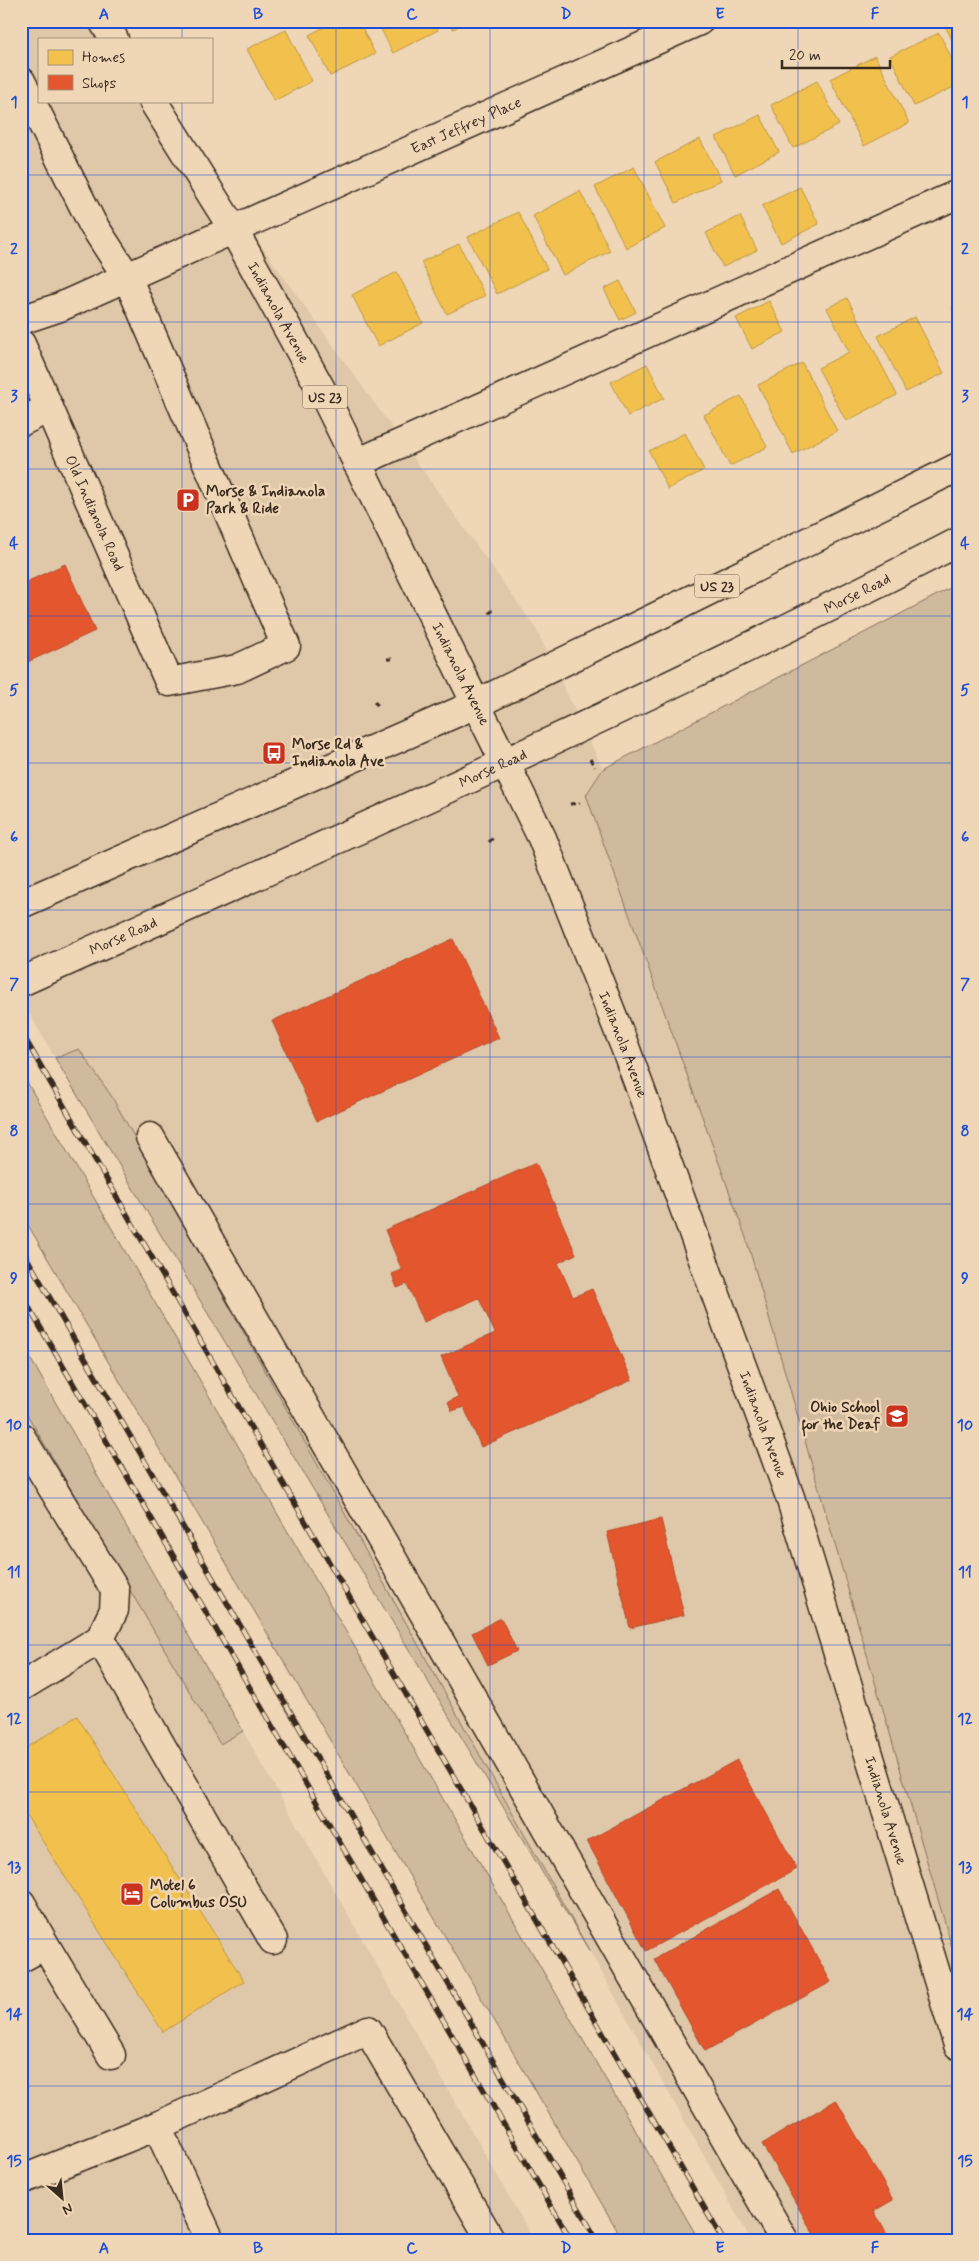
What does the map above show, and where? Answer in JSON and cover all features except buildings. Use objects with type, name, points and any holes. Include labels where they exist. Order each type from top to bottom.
[{"type":"main road","points":[[103,21],[113,38]]},
{"type":"main road","name":"East Jeffrey Place","points":[[21,320],[60,307],[700,21]]},
{"type":"main road","points":[[21,81],[92,223],[127,277]]},
{"type":"main road","name":"Indianola Avenue","points":[[154,102],[233,229],[322,391],[542,838],[625,1047],[790,1497],[958,2045]]},
{"type":"main road","points":[[357,464],[958,194]]},
{"type":"main road","name":"Old Indianola Road","points":[[21,344],[168,682],[237,669],[286,646],[127,277]]},
{"type":"main road","points":[[21,422],[49,408]]},
{"type":"main road","name":"US 23","points":[[476,704],[958,467]]},
{"type":"main road","name":"Morse Road","points":[[21,982],[505,764],[840,603],[958,542]]},
{"type":"main road","points":[[21,904],[476,704]]},
{"type":"main road","points":[[150,1137],[784,2240]]},
{"type":"main road","points":[[21,1437],[115,1590],[114,1610],[100,1639],[21,1688]]},
{"type":"main road","points":[[100,1639],[273,1940]]},
{"type":"main road","points":[[21,1903],[111,2055]]},
{"type":"main road","points":[[21,1958],[45,1945]]},
{"type":"main road","points":[[21,2180],[158,2126],[368,2030],[491,2240]]},
{"type":"main road","points":[[158,2126],[210,2240]]},
{"type":"path","points":[[489,613],[496,609]]},
{"type":"path","points":[[387,659],[395,659]]},
{"type":"path","points":[[374,702],[380,707]]},
{"type":"path","points":[[589,759],[595,767]]},
{"type":"path","points":[[570,804],[580,803]]},
{"type":"path","points":[[489,842],[495,836]]},
{"type":"shaded area","points":[[21,21],[113,21],[124,38],[38,38],[38,102],[167,102],[263,248],[535,627],[603,769],[586,795],[746,1238],[958,1968],[958,2240],[751,2240],[112,1097],[79,1049],[55,1058],[21,999]]},
{"type":"shaded area","name":"Ohio School for the Deaf","points":[[958,584],[958,1968],[746,1238],[586,795],[603,769]]},
{"type":"shaded area","points":[[79,1049],[112,1097],[590,1952],[55,1058]]},
{"type":"shaded area","points":[[21,1072],[699,2240],[623,2240],[21,1213]]},
{"type":"shaded area","points":[[21,1342],[243,1731],[220,1744],[21,1404]]},
{"type":"shaded area","points":[[21,1404],[220,1744],[243,1731],[534,2240],[21,2240]]},
{"type":"railway","points":[[21,1032],[723,2240]]},
{"type":"railway","points":[[21,1248],[597,2240]]},
{"type":"railway","points":[[21,1294],[571,2240]]},
{"type":"place","name":"Morse & Indianola Park & Ride","points":[[188,500]]},
{"type":"place","name":"Morse Rd & Indianola Ave","points":[[274,753]]},
{"type":"place","name":"Ohio School for the Deaf","points":[[897,1416]]},
{"type":"place","name":"Motel 6 Columbus OSU","points":[[132,1894]]}]
